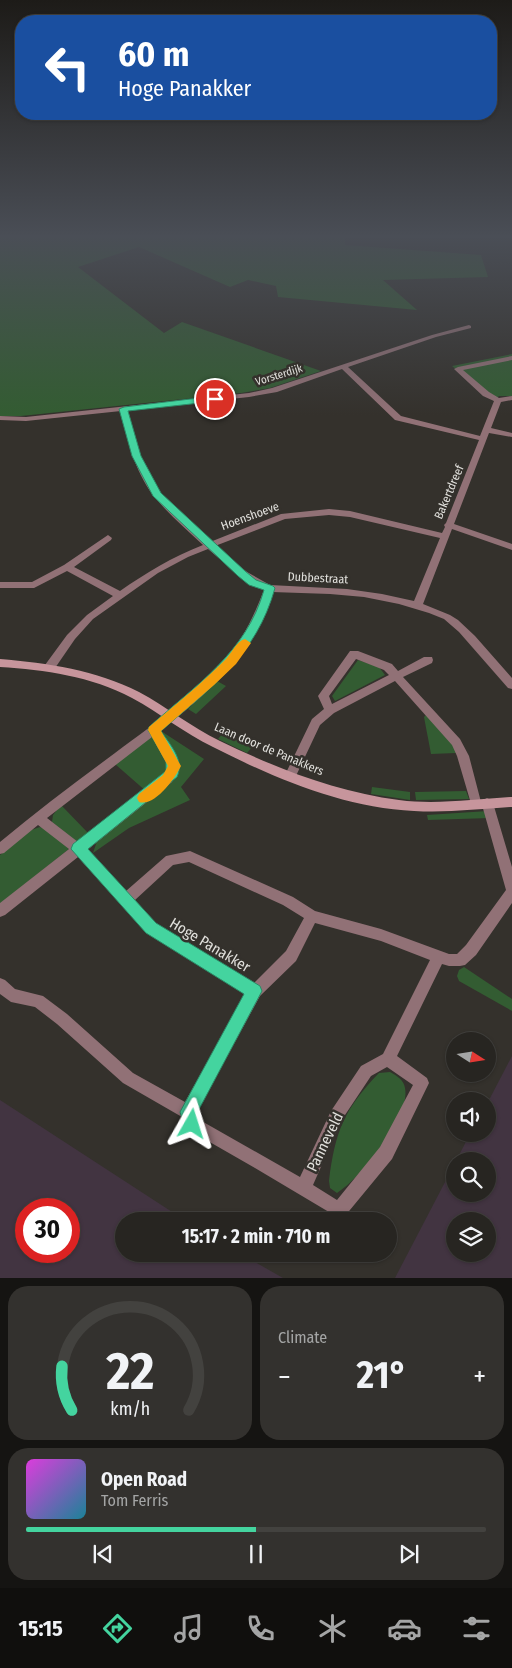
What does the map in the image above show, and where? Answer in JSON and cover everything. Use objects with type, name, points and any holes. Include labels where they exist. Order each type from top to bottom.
[{"type":"street","name":"Vorsterdijk","points":[[0,418],[26,419],[249,395],[274,390],[434,336],[469,327]]},
{"type":"street","points":[[512,358],[458,369],[486,394],[498,400],[512,398]]},
{"type":"street","points":[[343,366],[398,418],[484,440]]},
{"type":"street","name":"Bakertdreef","points":[[417,606],[448,525],[484,440],[498,400]]},
{"type":"street","name":"Dubbestraat","points":[[124,409],[136,456],[157,494],[209,545],[252,582],[269,588],[355,593],[417,606],[440,614],[455,622],[508,676],[512,685]]},
{"type":"street","points":[[487,430],[512,435]]},
{"type":"street","name":"Hoenshoeve","points":[[49,668],[71,638],[90,617],[155,571],[209,545],[284,516],[305,513],[350,514],[444,536]]},
{"type":"street","points":[[448,525],[512,546]]},
{"type":"street","points":[[0,585],[34,585],[67,567],[108,538]]},
{"type":"street","points":[[67,567],[119,595]]},
{"type":"street","points":[[0,849],[171,717],[232,661],[251,635],[264,608],[269,588]]},
{"type":"street","points":[[330,710],[323,696],[354,654],[388,667],[456,742],[512,888]]},
{"type":"street","points":[[291,775],[316,722],[330,710],[428,660]]},
{"type":"street","name":"Laan door de Panakkers","points":[[0,663],[49,668],[97,678],[126,690],[214,743],[343,794],[397,804],[425,806],[512,802]]},
{"type":"street","points":[[0,912],[172,774],[174,766],[172,760],[154,730]]},
{"type":"street","name":"Hoge Panakker","points":[[38,818],[78,849],[151,928],[254,991],[291,956],[312,916]]},
{"type":"street","points":[[126,900],[170,860],[190,856],[288,901],[312,916],[381,935],[435,964],[460,960],[471,950],[512,892]]},
{"type":"street","points":[[388,1059],[435,964]]},
{"type":"street","points":[[0,985],[11,995],[38,1001],[62,1019],[128,1078],[188,1112],[192,1124],[303,1188]]},
{"type":"street","points":[[188,1112],[254,991]]},
{"type":"street","name":"Panneveld","points":[[388,1059],[422,1084],[386,1153],[339,1210],[303,1188],[336,1116],[366,1071],[388,1059]]},
{"type":"shaded area","points":[[512,1056],[512,1278],[395,1278],[446,1180],[446,1202],[496,1202],[496,1152],[461,1152],[466,1142],[496,1142],[496,1092],[493,1092]]},
{"type":"shaded area","points":[[0,1100],[172,1212],[115,1212],[115,1262],[255,1262],[283,1278],[0,1278]]},
{"type":"green space","points":[[0,296],[115,296],[164,333],[182,322],[321,371],[270,388],[241,393],[21,416],[0,416]]},
{"type":"green space","points":[[401,296],[417,310],[278,297]]},
{"type":"green space","points":[[512,354],[512,396],[499,396],[494,401],[452,366]]},
{"type":"green space","points":[[358,660],[379,667],[385,675],[335,701],[332,696]]},
{"type":"green space","points":[[217,681],[226,686],[196,714],[188,709]]},
{"type":"green space","points":[[426,715],[453,745],[456,753],[431,754],[424,717]]},
{"type":"green space","points":[[161,731],[204,759],[181,787],[190,800],[129,828],[93,853],[99,835],[176,778],[179,766]]},
{"type":"green space","points":[[223,733],[252,747],[247,753],[218,739]]},
{"type":"green space","points":[[153,735],[169,761],[169,773],[147,792],[115,764]]},
{"type":"green space","points":[[372,787],[410,792],[410,800],[371,794]]},
{"type":"green space","points":[[466,791],[469,799],[416,800],[415,792]]},
{"type":"green space","points":[[61,805],[89,834],[78,843],[52,822],[53,815]]},
{"type":"green space","points":[[488,811],[490,818],[428,820],[427,815]]},
{"type":"green space","points":[[40,827],[48,829],[69,849],[0,904],[0,855],[28,831]]},
{"type":"green space","points":[[464,967],[512,999],[512,1011],[459,981],[457,976],[459,970]]},
{"type":"green space","points":[[390,1072],[400,1078],[405,1088],[405,1100],[400,1115],[382,1146],[370,1161],[347,1186],[337,1193],[330,1188],[329,1181],[334,1149],[343,1122],[357,1098],[379,1073]]},
{"type":"slow traffic","points":[[144,798],[168,779],[172,774],[174,766],[154,730],[171,717],[232,661],[245,643]]},
{"type":"route","points":[[192,1124],[188,1112],[254,991],[151,928],[78,849],[172,774],[174,766],[172,760],[154,730],[171,717],[232,661],[251,635],[264,608],[269,588],[252,582],[241,574],[157,494],[136,456],[124,409],[215,399]]}]
